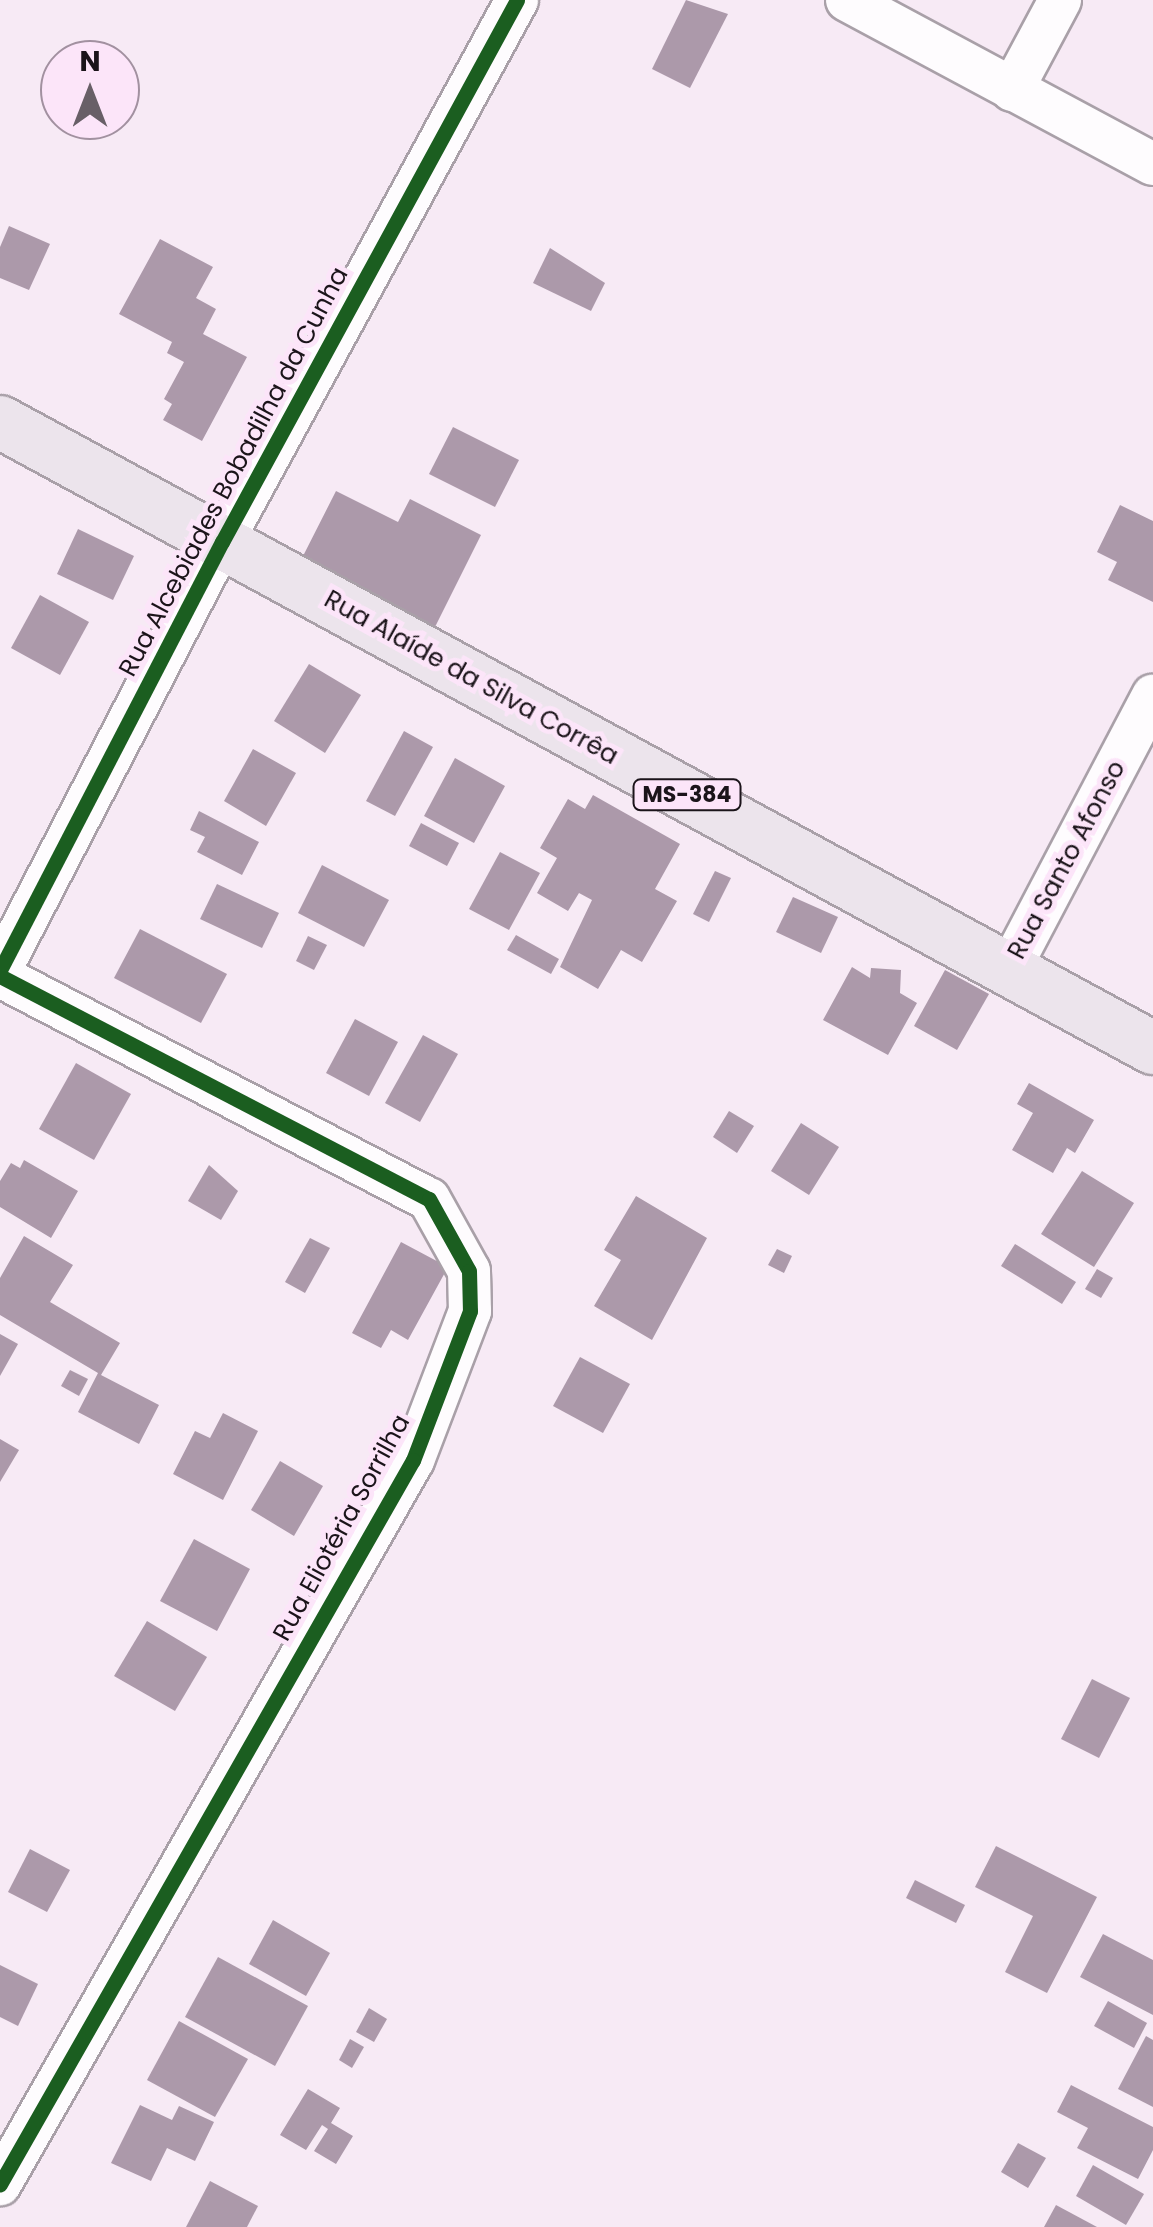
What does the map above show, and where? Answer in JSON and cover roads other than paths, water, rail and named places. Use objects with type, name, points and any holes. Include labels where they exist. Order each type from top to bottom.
[{"type":"main road","name":"Rua Alaíde da Silva Corrêa","points":[[0,422],[1153,1048]]},
{"type":"street","name":"Rua Alcebiades Bobadilha da Cunha","points":[[0,973],[222,542],[517,0]]},
{"type":"street","points":[[847,0],[1153,164]]},
{"type":"street","points":[[1012,90],[1060,0]]},
{"type":"street","name":"Rua Santo Afonso","points":[[1009,970],[1153,696]]},
{"type":"street","name":"Rua Eliotéria Sorrilha","points":[[0,973],[429,1199],[469,1270],[470,1312],[413,1460],[0,2184]]}]
